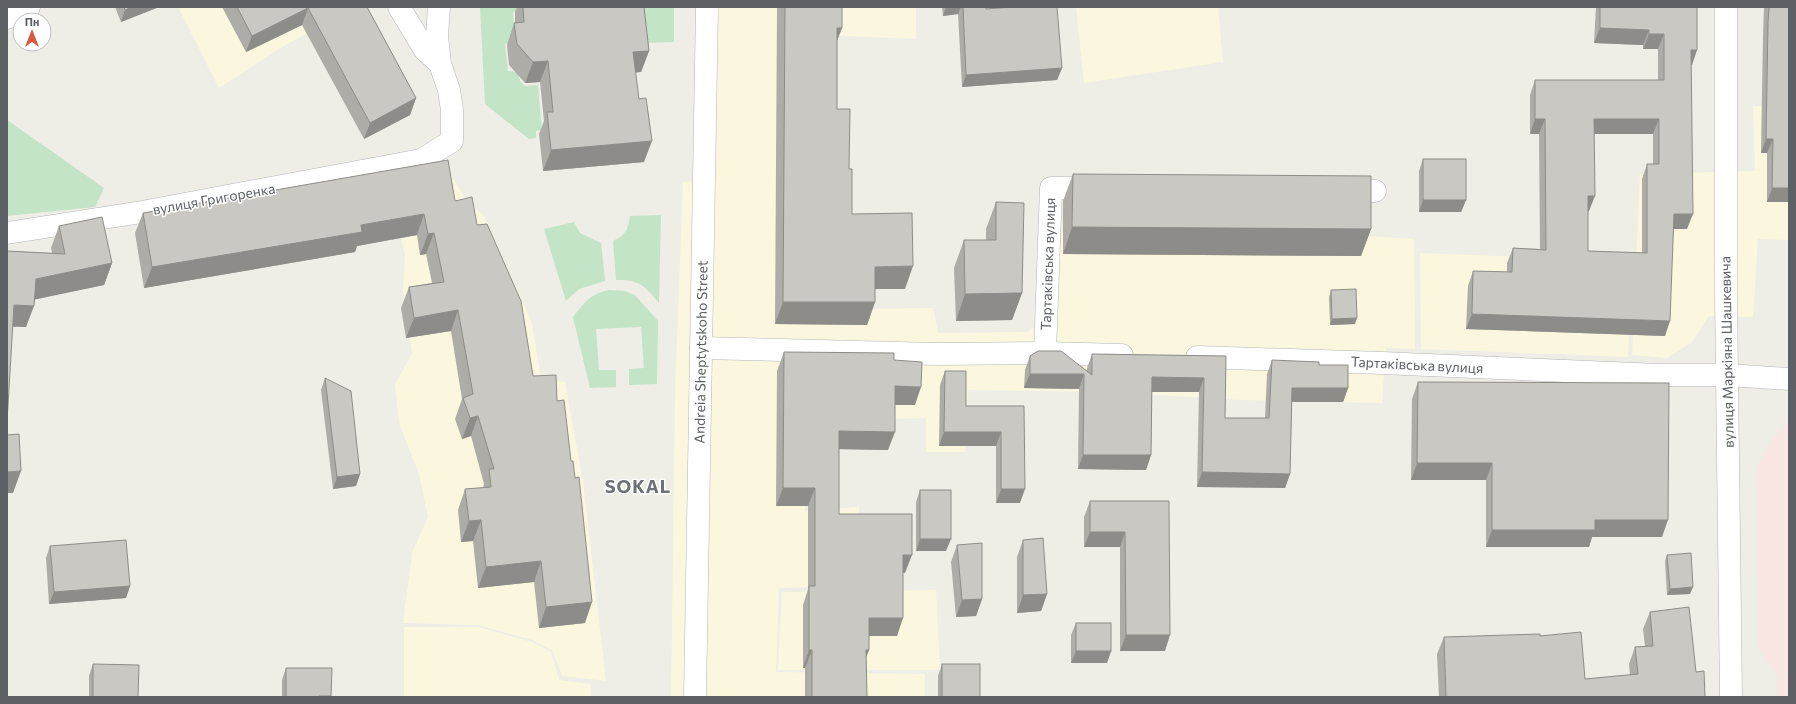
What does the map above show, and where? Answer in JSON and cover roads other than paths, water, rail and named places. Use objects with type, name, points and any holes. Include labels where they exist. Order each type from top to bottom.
[{"type":"street","points":[[7,18],[29,7]]},
{"type":"street","points":[[399,7],[425,50],[440,64]]},
{"type":"street","points":[[439,7],[437,36],[440,64]]},
{"type":"street","name":"Andreia Sheptytskoho Street","points":[[695,697],[707,7]]},
{"type":"street","name":"вулиця Маркіяна Шашкевича","points":[[1726,7],[1726,296],[1731,697]]},
{"type":"street","name":"вулиця Григоренка","points":[[7,233],[142,212],[421,160],[452,141],[452,110],[449,90],[440,64]]},
{"type":"street","name":"Тартаківська вулиця","points":[[1045,353],[1050,188],[1122,188]]},
{"type":"street","points":[[1320,190],[1375,191]]},
{"type":"street","points":[[701,348],[936,354],[1045,353],[1146,356]]},
{"type":"street","name":"Тартаківська вулиця","points":[[1177,357],[1382,363],[1659,375],[1728,375],[1789,379]]},
{"type":"district","name":"SOKAL","points":[[638,487]]}]
